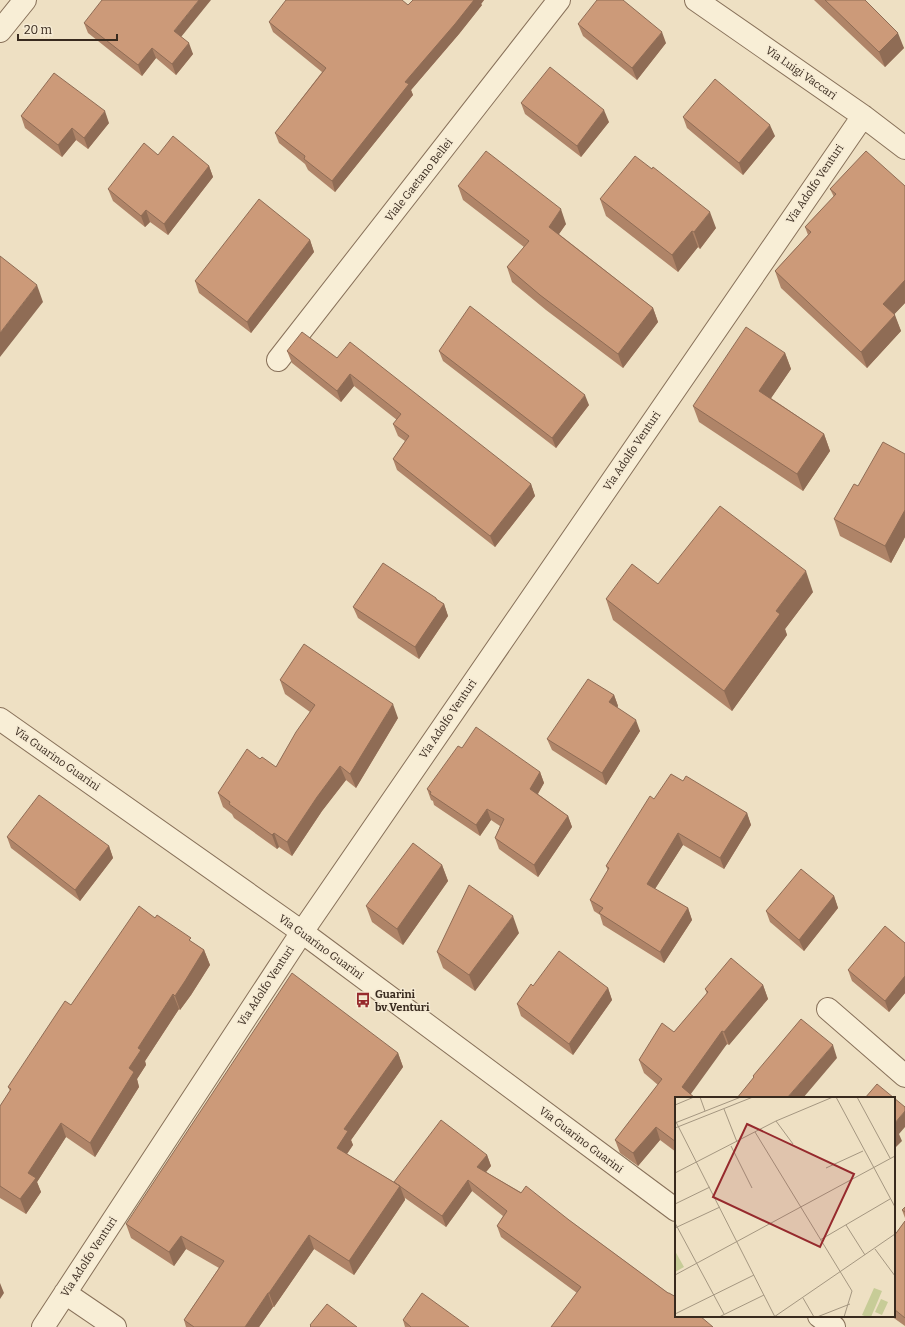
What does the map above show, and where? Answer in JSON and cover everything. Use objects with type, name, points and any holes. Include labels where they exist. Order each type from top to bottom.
[{"type":"street","points":[[0,31],[24,0]]},
{"type":"street","name":"Viale Gaetano Bellei","points":[[278,360],[559,0]]},
{"type":"street","name":"Via Luigi Vaccari","points":[[696,0],[862,116],[905,148]]},
{"type":"street","name":"Via Adolfo Venturi","points":[[43,1327],[302,932],[862,116]]},
{"type":"street","name":"Via Guarino Guarini","points":[[0,719],[302,932],[675,1209]]},
{"type":"street","points":[[828,1009],[905,1076]]},
{"type":"street","points":[[66,1293],[115,1327]]},
{"type":"street","points":[[820,1317],[834,1327]]},
{"type":"building","points":[[102,0],[199,0],[174,31],[189,43],[172,64],[152,48],[138,65],[84,23]]},
{"type":"building","points":[[286,0],[402,0],[408,5],[413,0],[474,0],[405,82],[409,84],[332,181],[304,159],[305,156],[275,133],[326,68],[269,22]]},
{"type":"building","points":[[597,0],[623,0],[662,32],[632,68],[578,24]]},
{"type":"building","points":[[825,0],[865,0],[898,33],[879,52]]},
{"type":"building","points":[[550,67],[604,110],[577,146],[521,103]]},
{"type":"building","points":[[54,73],[105,111],[84,138],[72,128],[58,145],[21,116]]},
{"type":"building","points":[[715,79],[770,125],[739,163],[683,117]]},
{"type":"building","points":[[173,136],[209,166],[164,224],[146,210],[141,216],[108,189],[144,143],[158,155]]},
{"type":"building","points":[[486,151],[561,209],[549,227],[653,308],[618,354],[540,295],[507,267],[529,241],[458,186]]},
{"type":"building","points":[[866,151],[905,186],[905,280],[883,304],[895,315],[861,352],[775,271],[811,232],[805,227],[836,194],[830,189]]},
{"type":"building","points":[[635,156],[652,169],[653,167],[710,212],[694,232],[692,231],[672,255],[600,199]]},
{"type":"building","points":[[259,199],[310,240],[247,322],[195,281]]},
{"type":"building","points":[[0,256],[37,285],[0,333]]},
{"type":"building","points":[[470,306],[585,395],[552,438],[439,351]]},
{"type":"building","points":[[746,327],[785,353],[759,391],[824,434],[797,474],[693,406]]},
{"type":"building","points":[[302,332],[337,358],[350,342],[531,484],[490,536],[393,459],[409,436],[393,424],[401,414],[350,374],[337,391],[287,351]]},
{"type":"building","points":[[883,442],[905,454],[905,510],[885,546],[834,519],[854,484],[858,486]]},
{"type":"building","points":[[720,506],[806,571],[776,611],[780,614],[724,691],[606,599],[632,564],[658,584]]},
{"type":"building","points":[[383,563],[444,604],[415,647],[353,607]]},
{"type":"building","points":[[304,644],[393,704],[350,774],[340,766],[287,842],[274,833],[272,835],[229,804],[230,802],[218,793],[247,749],[260,759],[262,757],[276,767],[296,732],[315,705],[280,680]]},
{"type":"building","points":[[588,679],[614,695],[609,702],[636,720],[602,773],[547,739]]},
{"type":"building","points":[[476,727],[540,772],[530,789],[568,816],[534,865],[495,838],[504,819],[487,809],[476,825],[430,794],[431,792],[427,789],[458,746],[462,748]]},
{"type":"building","points":[[671,774],[683,781],[686,776],[747,813],[720,858],[678,833],[647,884],[688,908],[660,952],[599,913],[603,908],[590,900],[609,868],[606,866],[650,796],[654,799]]},
{"type":"building","points":[[39,795],[109,846],[75,890],[7,837]]},
{"type":"building","points":[[413,843],[442,865],[397,929],[366,906]]},
{"type":"building","points":[[801,869],[834,896],[799,940],[766,911]]},
{"type":"building","points":[[469,885],[513,916],[469,975],[437,952]]},
{"type":"building","points":[[139,906],[155,918],[157,915],[191,938],[189,940],[204,950],[175,996],[173,994],[138,1048],[141,1050],[129,1068],[134,1072],[90,1143],[61,1123],[28,1173],[36,1178],[20,1199],[0,1186],[0,1106],[11,1089],[8,1087],[65,1001],[71,1005]]},
{"type":"building","points":[[885,926],[905,943],[905,976],[885,1001],[848,970]]},
{"type":"building","points":[[559,951],[608,988],[569,1044],[517,1004],[531,984],[533,986]]},
{"type":"building","points":[[731,958],[763,985],[724,1032],[722,1031],[682,1087],[694,1097],[675,1097],[675,1141],[656,1127],[633,1153],[615,1140],[662,1079],[639,1060],[662,1023],[674,1032],[708,992],[705,989]]},
{"type":"building","points":[[292,973],[398,1053],[344,1129],[348,1131],[337,1148],[400,1186],[349,1261],[309,1235],[245,1327],[194,1327],[184,1320],[224,1261],[181,1236],[169,1252],[126,1224]]},
{"type":"building","points":[[801,1019],[833,1045],[788,1097],[738,1097],[754,1077],[753,1076]]},
{"type":"building","points":[[877,1084],[893,1097],[866,1097]]},
{"type":"building","points":[[895,1099],[905,1107],[905,1111],[895,1123]]},
{"type":"building","points":[[441,1120],[487,1155],[477,1167],[521,1193],[526,1186],[569,1220],[668,1293],[675,1296],[675,1317],[701,1317],[713,1327],[551,1327],[581,1287],[497,1226],[507,1211],[468,1180],[442,1216],[394,1182]]},
{"type":"building","points":[[905,1221],[905,1318],[895,1310],[895,1235]]},
{"type":"building","points":[[422,1293],[469,1327],[411,1327],[403,1320]]},
{"type":"building","points":[[327,1304],[357,1327],[310,1327]]},
{"type":"place","name":"Guarini bv Venturi","points":[[363,1000]]}]
